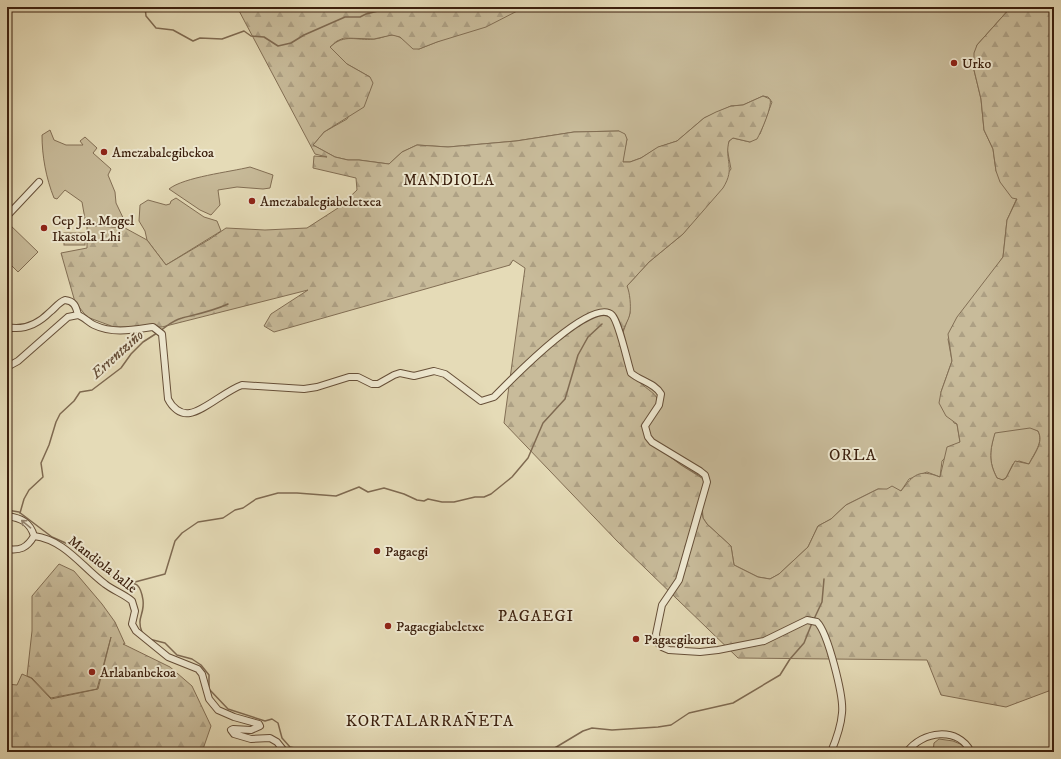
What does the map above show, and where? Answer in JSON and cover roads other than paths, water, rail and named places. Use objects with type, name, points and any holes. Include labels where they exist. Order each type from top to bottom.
[{"type":"street","points":[[7,216],[39,182]]},
{"type":"street","points":[[7,326],[23,328],[31,326],[41,320],[65,300],[69,300],[75,305],[78,315]]},
{"type":"street","points":[[7,367],[18,361],[68,317],[78,315],[108,330],[119,332],[153,327],[158,330],[162,334],[164,345],[168,399],[172,406],[180,412],[190,413],[233,388],[242,385],[304,389],[317,387],[349,377],[358,377],[372,384],[378,384],[394,374],[400,373],[414,376],[434,371],[445,374],[481,401],[494,398],[550,343],[567,330],[600,311],[608,312],[615,319],[631,373],[637,379],[656,388],[661,394],[659,405],[645,426],[648,437],[652,442],[700,471],[705,475],[707,482],[679,580],[662,605],[656,634],[657,642],[669,650],[700,652],[718,650],[764,641],[807,620],[817,622],[825,632],[842,706],[842,720],[831,752]]},
{"type":"street","points":[[7,516],[16,518],[28,524],[34,536],[30,544],[20,550],[7,549]]},
{"type":"street","name":"Mandiola balle","points":[[34,536],[57,544],[82,561],[106,585],[132,601],[135,611],[132,624],[136,631],[168,657],[198,669],[202,674],[209,699],[218,710],[234,717],[259,724],[258,728],[251,730],[232,729],[231,730],[234,734],[251,740],[270,738],[277,742],[285,752]]},
{"type":"street","points":[[907,752],[914,744],[926,738],[946,734],[962,740],[971,752]]},
{"type":"waterway","points":[[145,7],[146,16],[156,28],[173,30],[193,41],[200,38],[222,39],[244,31],[251,36],[264,37],[278,46],[291,43],[304,35],[345,17],[360,17],[378,11],[423,7]]},
{"type":"waterway","name":"Errentziño","points":[[160,331],[170,323],[179,319],[228,304]]},
{"type":"waterway","name":"Pagaegi","points":[[135,582],[165,574],[175,541],[182,533],[198,522],[223,518],[235,510],[243,508],[256,499],[278,493],[336,496],[359,487],[368,492],[384,488],[417,500],[424,501],[428,499],[442,502],[454,502],[475,497],[484,497],[491,494],[512,477],[528,458],[543,423],[565,399],[578,355],[588,337],[602,324]]},
{"type":"waterway","name":"Errentziño","points":[[20,513],[24,499],[29,490],[43,477],[41,463],[60,414],[74,401],[80,392],[92,390],[121,368],[131,354],[143,342],[157,333]]},
{"type":"waterway","points":[[7,510],[19,512],[52,537],[95,556],[109,574],[115,579],[136,584],[139,587],[143,600],[143,609],[140,619],[140,627],[142,632]]},
{"type":"waterway","points":[[814,619],[822,602],[824,579]]},
{"type":"waterway","points":[[548,752],[583,731],[592,728],[612,730],[671,725],[689,713],[733,703],[780,675],[790,659],[804,643],[812,623]]},
{"type":"waterway","points":[[149,639],[165,643],[177,655],[192,659],[201,665],[209,675],[209,689],[228,709],[265,721],[272,719],[278,723],[282,738],[290,747],[314,752]]},
{"type":"place","name":"Urko","points":[[954,63]]},
{"type":"place","name":"Amezabalegibekoa","points":[[104,152]]},
{"type":"place","name":"Amezabalegiabeletxea","points":[[252,201]]},
{"type":"place","name":"Cep J.a. Mogel Ikastola Lhi","points":[[44,228]]},
{"type":"place","name":"Pagaegi","points":[[377,551]]},
{"type":"place","name":"Pagaegiabeletxe","points":[[388,626]]},
{"type":"place","name":"Pagaegikorta","points":[[636,639]]},
{"type":"place","name":"Arlabanbekoa","points":[[92,672]]},
{"type":"district","name":"MANDIOLA","points":[[449,180]]},
{"type":"district","name":"ORLA","points":[[853,454]]},
{"type":"district","name":"PAGAEGI","points":[[536,615]]},
{"type":"district","name":"KORTALARRAÑETA","points":[[430,720]]}]
